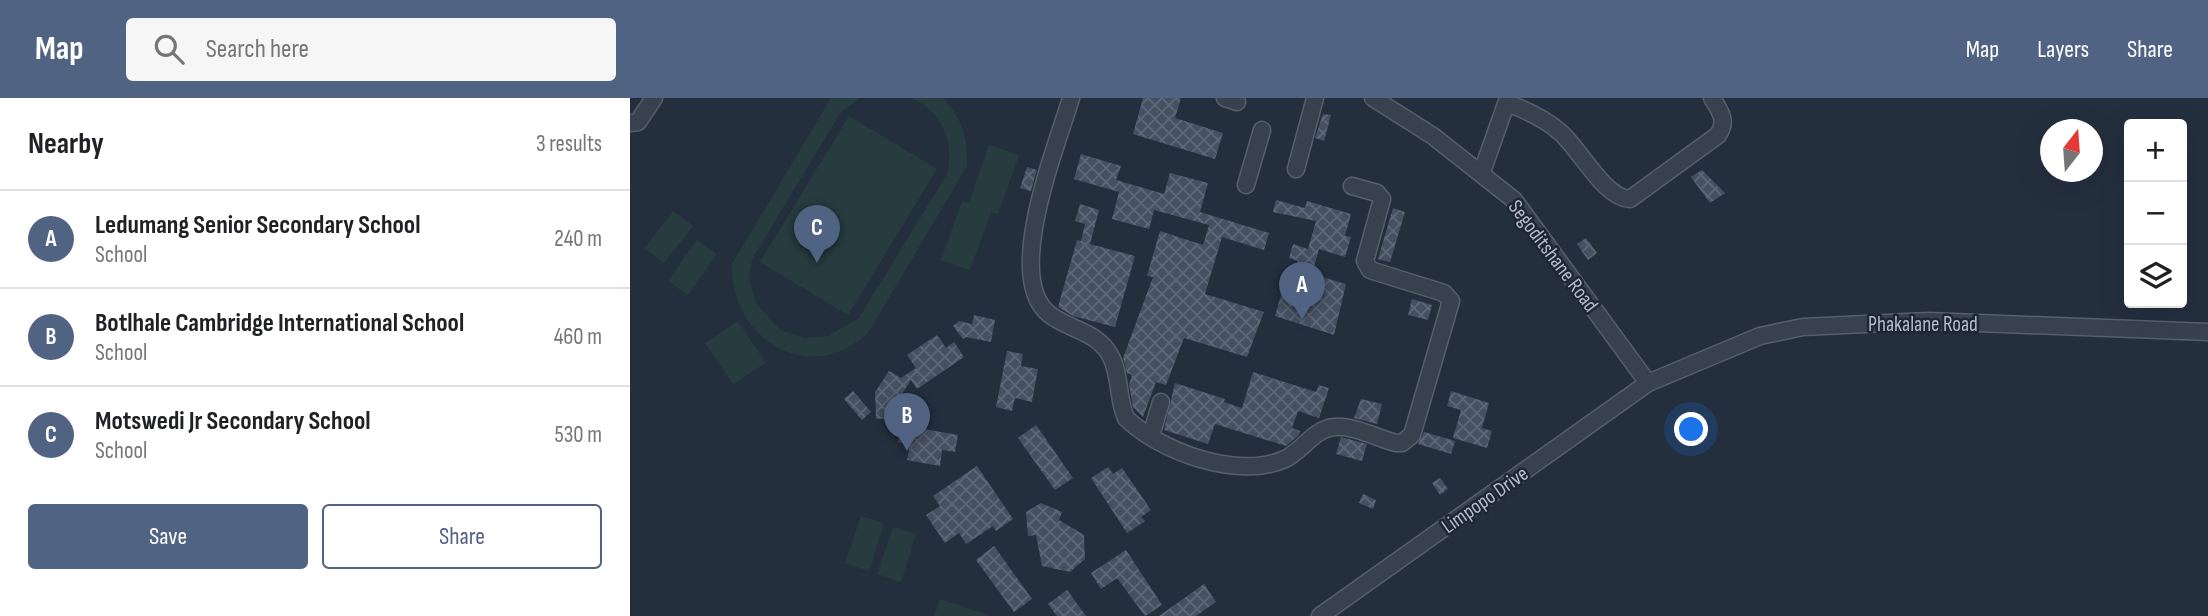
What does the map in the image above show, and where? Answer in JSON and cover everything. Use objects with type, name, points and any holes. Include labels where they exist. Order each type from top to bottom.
[{"type":"street","points":[[630,123],[638,122],[654,98]]},
{"type":"street","points":[[1071,98],[1040,204],[1030,256],[1033,289],[1049,314],[1094,337],[1106,349],[1113,361],[1126,418],[1174,451],[1248,467],[1266,465],[1290,456],[1318,433],[1331,427],[1345,428],[1396,443],[1409,439],[1451,301],[1444,293],[1370,270],[1365,261],[1382,199],[1377,193],[1352,186]]},
{"type":"street","points":[[1297,169],[1315,98]]},
{"type":"street","name":"Segoditshane Road","points":[[1373,98],[1482,172],[1523,211],[1648,383]]},
{"type":"street","points":[[1482,172],[1508,100],[1557,129],[1573,143],[1610,191],[1621,198],[1630,199],[1638,196],[1718,135],[1724,127],[1724,117],[1712,98]]},
{"type":"street","points":[[1246,184],[1262,130]]},
{"type":"street","name":"Phakalane Road","points":[[1648,383],[1760,336],[1803,327],[1928,321],[2208,332]]},
{"type":"street","name":"Limpopo Drive","points":[[1321,616],[1648,383]]},
{"type":"street","points":[[1151,436],[1161,402]]},
{"type":"green space","points":[[831,98],[861,98],[841,112],[752,259],[749,279],[756,303],[780,330],[804,338],[828,336],[859,318],[947,174],[949,151],[944,129],[931,111],[912,98],[943,98],[950,106],[963,129],[967,166],[868,333],[845,349],[822,356],[799,355],[777,347],[759,333],[744,314],[735,291],[732,264]]},
{"type":"green space","points":[[849,116],[937,169],[848,315],[760,262]]},
{"type":"green space","points":[[989,145],[1019,155],[998,214],[991,212],[970,270],[941,260],[962,201],[969,203]]},
{"type":"green space","points":[[673,211],[693,226],[664,263],[645,248]]},
{"type":"green space","points":[[697,240],[717,254],[688,295],[668,281]]},
{"type":"green space","points":[[738,321],[766,363],[733,384],[705,343]]},
{"type":"green space","points":[[861,516],[884,523],[869,571],[845,563]]},
{"type":"green space","points":[[893,527],[916,534],[901,582],[877,574]]},
{"type":"green space","points":[[940,599],[991,616],[934,616]]},
{"type":"building","points":[[1143,98],[1181,98],[1175,118],[1223,133],[1215,159],[1133,134]]},
{"type":"building","points":[[1323,114],[1331,115],[1324,141],[1315,138]]},
{"type":"building","points":[[1081,154],[1121,166],[1116,180],[1164,194],[1170,173],[1208,183],[1200,212],[1269,233],[1264,250],[1222,237],[1205,294],[1264,312],[1247,357],[1184,338],[1166,385],[1156,382],[1143,417],[1133,407],[1129,385],[1132,375],[1127,373],[1123,358],[1153,277],[1147,276],[1160,231],[1203,245],[1209,225],[1154,210],[1149,229],[1112,219],[1119,192],[1074,179]]},
{"type":"building","points":[[1027,167],[1037,170],[1031,191],[1020,188]]},
{"type":"building","points":[[1702,170],[1725,193],[1710,203],[1691,177]]},
{"type":"building","points":[[1276,200],[1305,208],[1307,201],[1351,214],[1345,236],[1351,237],[1345,257],[1319,249],[1312,274],[1346,284],[1334,335],[1275,316],[1281,295],[1287,297],[1298,261],[1289,258],[1293,244],[1308,249],[1316,221],[1273,212]]},
{"type":"building","points":[[1080,204],[1099,210],[1090,244],[1135,256],[1115,327],[1073,316],[1058,307],[1077,240],[1081,241],[1085,224],[1075,221]]},
{"type":"building","points":[[1393,208],[1405,212],[1390,262],[1378,259]]},
{"type":"building","points":[[1586,238],[1597,253],[1588,260],[1577,244]]},
{"type":"building","points":[[1412,299],[1432,305],[1428,320],[1408,315]]},
{"type":"building","points":[[974,315],[995,320],[991,342],[966,337],[963,339],[953,326],[959,321],[972,324]]},
{"type":"building","points":[[937,335],[946,348],[954,342],[964,357],[917,389],[911,380],[898,400],[898,418],[876,419],[875,392],[889,371],[901,378],[916,368],[907,355]]},
{"type":"building","points":[[1007,351],[1023,354],[1021,366],[1038,369],[1032,402],[1015,398],[1012,411],[996,407]]},
{"type":"building","points":[[1253,372],[1316,392],[1319,385],[1329,388],[1319,418],[1298,411],[1292,428],[1300,431],[1299,435],[1286,446],[1215,424],[1208,444],[1164,430],[1175,383],[1225,399],[1224,402],[1242,408]]},
{"type":"building","points":[[853,391],[871,412],[862,420],[844,399]]},
{"type":"building","points":[[1451,391],[1489,403],[1482,428],[1492,431],[1487,448],[1453,438],[1461,410],[1447,406]]},
{"type":"building","points":[[1361,399],[1382,404],[1377,424],[1354,418]]},
{"type":"building","points":[[901,425],[958,435],[955,452],[942,450],[940,466],[907,460],[910,444],[898,442]]},
{"type":"building","points":[[1036,425],[1073,478],[1055,490],[1018,438]]},
{"type":"building","points":[[1424,432],[1455,441],[1451,454],[1418,444]]},
{"type":"building","points":[[1341,437],[1367,444],[1362,461],[1336,454]]},
{"type":"building","points":[[977,466],[1013,519],[996,531],[993,526],[966,544],[959,533],[945,543],[926,515],[940,506],[933,496]]},
{"type":"building","points":[[1108,467],[1113,474],[1122,468],[1151,510],[1141,517],[1145,521],[1127,533],[1091,478]]},
{"type":"building","points":[[1440,478],[1448,489],[1440,495],[1432,483]]},
{"type":"building","points":[[1363,494],[1376,500],[1373,509],[1359,503]]},
{"type":"building","points":[[1041,503],[1062,512],[1059,520],[1084,535],[1085,559],[1070,572],[1042,566],[1036,535],[1028,536],[1026,512]]},
{"type":"building","points":[[994,546],[1032,599],[1014,612],[976,560]]},
{"type":"building","points":[[1126,550],[1162,605],[1145,616],[1117,578],[1101,589],[1091,573]]},
{"type":"building","points":[[1204,584],[1216,602],[1196,616],[1159,616]]},
{"type":"building","points":[[1067,590],[1086,616],[1057,616],[1048,604]]},
{"type":"place","name":"Motswedi Jr Secondary School","points":[[817,263]]},
{"type":"place","name":"Ledumang Senior Secondary School","points":[[1302,320]]},
{"type":"place","name":"Botlhale Cambridge International School","points":[[907,451]]}]
